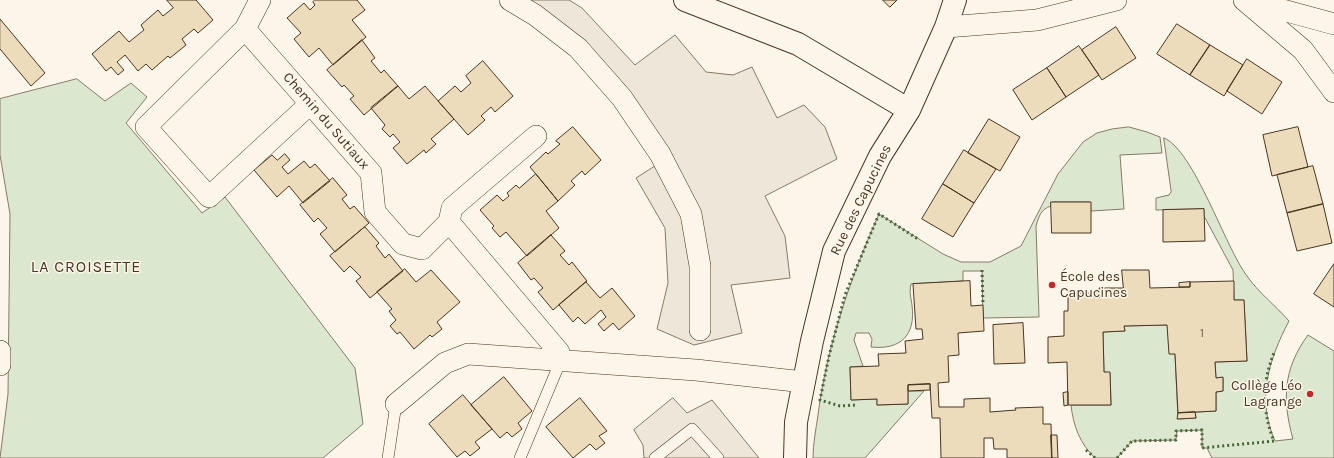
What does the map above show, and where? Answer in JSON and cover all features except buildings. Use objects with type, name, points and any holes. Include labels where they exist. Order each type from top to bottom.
[{"type":"street","points":[[260,0],[245,29],[146,127],[209,197],[310,104]]},
{"type":"street","points":[[510,0],[535,15],[578,48],[622,98],[660,154],[691,214],[700,266],[700,330]]},
{"type":"street","points":[[685,0],[798,44],[909,110]]},
{"type":"street","name":"Rue des Capucines","points":[[794,458],[796,422],[834,251],[880,156],[909,110],[946,27],[955,0]]},
{"type":"street","points":[[946,27],[1037,20],[1116,0]]},
{"type":"street","points":[[1244,0],[1334,24]]},
{"type":"street","points":[[1244,0],[1303,50],[1334,92]]},
{"type":"street","name":"Chemin du Sutiaux","points":[[245,29],[371,173],[376,212],[403,244],[422,249],[449,222]]},
{"type":"street","points":[[536,136],[452,208],[449,222],[559,352],[561,360]]},
{"type":"street","points":[[0,351],[0,365]]},
{"type":"street","points":[[396,404],[444,363],[468,354],[696,370],[804,382]]},
{"type":"lane","points":[[520,458],[561,360]]},
{"type":"lane","points":[[388,458],[396,404]]},
{"type":"lane","points":[[655,458],[692,428],[718,458]]},
{"type":"green space","points":[[77,79],[105,101],[131,83],[147,97],[126,123],[202,213],[225,197],[355,368],[363,424],[323,458],[0,458],[8,394],[10,214],[0,155],[0,99]]},
{"type":"green space","points":[[1129,127],[1160,137],[1162,153],[1120,155],[1124,209],[1091,211],[1090,202],[1052,202],[1051,206],[1045,209],[1039,216],[1036,226],[1039,317],[983,318],[982,271],[963,271],[963,281],[911,284],[910,292],[913,316],[908,333],[904,339],[890,346],[871,347],[872,339],[869,333],[856,333],[854,340],[863,366],[850,367],[851,400],[877,399],[877,405],[908,404],[908,391],[924,391],[865,458],[813,458],[815,436],[827,363],[849,288],[879,214],[943,254],[961,262],[990,262],[1021,246],[1058,174],[1083,142],[1097,133]]},
{"type":"green space","points":[[1164,138],[1175,146],[1187,161],[1198,179],[1238,262],[1247,276],[1256,288],[1289,321],[1276,350],[1267,380],[1266,410],[1269,425],[1275,441],[1293,439],[1287,411],[1287,385],[1289,373],[1294,360],[1308,335],[1334,351],[1334,458],[1212,458],[1207,448],[1202,448],[1202,430],[1177,431],[1176,440],[1132,441],[1117,458],[1095,458],[1081,440],[1073,420],[1071,405],[1111,405],[1110,373],[1104,372],[1103,332],[1125,331],[1124,326],[1167,325],[1175,354],[1178,419],[1196,418],[1195,412],[1216,411],[1216,392],[1223,391],[1223,378],[1216,378],[1215,362],[1247,361],[1244,300],[1234,300],[1233,270],[1204,216],[1204,209],[1156,210],[1156,198],[1169,195],[1171,192]]},
{"type":"shaded area","points":[[524,0],[569,0],[582,8],[635,65],[675,35],[706,72],[733,75],[752,67],[777,118],[804,105],[825,127],[837,159],[765,196],[785,236],[790,278],[731,285],[742,333],[694,345],[657,329],[668,283],[665,228],[636,178],[672,155]]},
{"type":"shaded area","points":[[673,398],[687,413],[712,400],[759,458],[644,458],[643,445],[634,430]]},
{"type":"hedge","points":[[855,405],[840,406],[820,400],[829,356],[845,295],[879,214],[918,239]]},
{"type":"hedge","points":[[982,270],[983,305]]},
{"type":"hedge","points":[[1117,458],[1132,441],[1176,440],[1176,431],[1202,430],[1202,448],[1274,441],[1267,419],[1265,397],[1267,375],[1274,353]]},
{"type":"hedge","points":[[1086,450],[1095,458]]},
{"type":"place","name":"École des Capucines","points":[[1052,285]]},
{"type":"place","name":"Collège Léo Lagrange","points":[[1310,394]]},
{"type":"district","name":"LA CROISETTE","points":[[86,267]]}]
